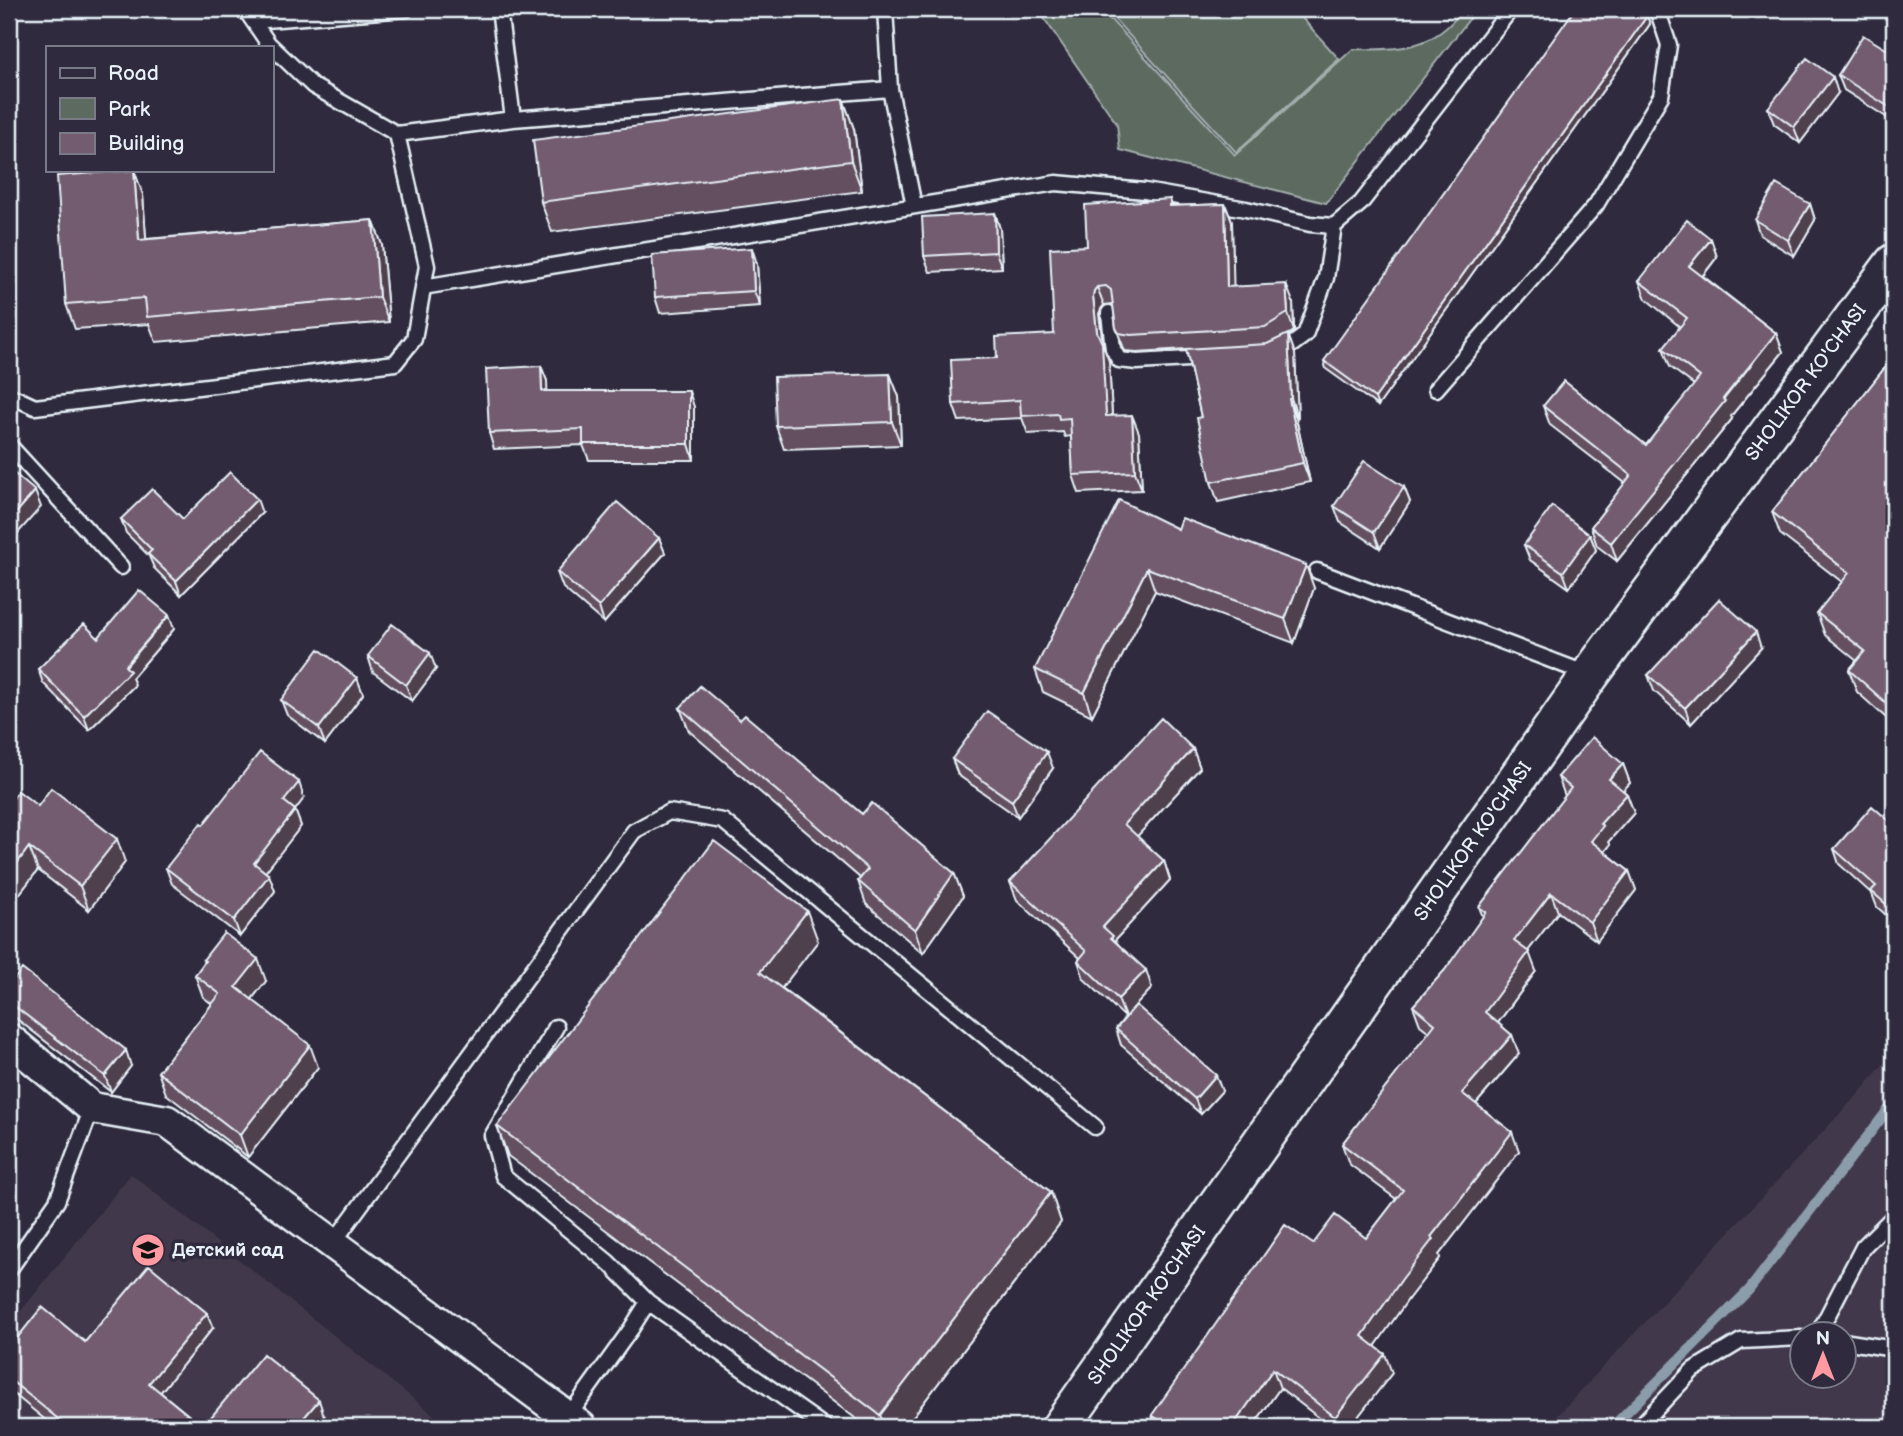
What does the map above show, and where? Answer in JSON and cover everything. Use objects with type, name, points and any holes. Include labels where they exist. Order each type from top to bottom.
[{"type":"street","name":"SHOLIKOR KO'CHASI","points":[[1061,1427],[1590,675],[1894,263]]},
{"type":"street","points":[[9,1040],[92,1108],[167,1121],[333,1243],[569,1424]]},
{"type":"lane","points":[[249,15],[406,9]]},
{"type":"lane","points":[[499,9],[513,119]]},
{"type":"lane","points":[[885,9],[890,89],[914,206]]},
{"type":"lane","points":[[1260,355],[1274,354],[1305,334],[1326,278],[1335,226],[1361,203],[1511,9]]},
{"type":"lane","points":[[1436,389],[1597,205],[1661,96],[1669,45],[1657,9]]},
{"type":"lane","points":[[249,15],[271,46]]},
{"type":"lane","points":[[273,48],[313,86],[397,134],[513,119],[890,89]]},
{"type":"lane","points":[[9,395],[35,407],[395,363],[414,339],[427,267],[397,134]]},
{"type":"lane","points":[[423,287],[1056,183],[1145,191],[1246,209],[1310,224],[1335,226]]},
{"type":"lane","points":[[1109,313],[1113,349],[1119,360],[1137,362],[1219,357]]},
{"type":"lane","points":[[9,445],[121,568]]},
{"type":"lane","points":[[1317,571],[1590,675]]},
{"type":"lane","points":[[333,1243],[634,831],[669,811],[723,821],[1095,1127]]},
{"type":"lane","points":[[556,1027],[492,1136],[503,1177],[608,1262],[648,1302],[825,1427]]},
{"type":"lane","points":[[9,1270],[57,1201],[92,1108]]},
{"type":"lane","points":[[1826,1320],[1863,1248],[1894,1216]]},
{"type":"lane","points":[[569,1424],[648,1302]]},
{"type":"lane","points":[[1639,1427],[1693,1370],[1741,1341],[1787,1339]]},
{"type":"lane","points":[[1857,1343],[1894,1349]]},
{"type":"lane","points":[[1651,1427],[1654,1411]]},
{"type":"shaded area","points":[[1894,1051],[1894,1427],[1547,1427],[1863,1089]]},
{"type":"shaded area","name":"Детский сад","points":[[131,1174],[449,1427],[9,1427],[9,1326]]},
{"type":"green space","points":[[1020,9],[1101,9],[1235,155],[1353,49],[1414,45],[1440,32],[1462,9],[1477,9],[1326,203],[1120,150],[1117,124],[1041,14]]},
{"type":"green space","points":[[1105,9],[1294,9],[1339,59],[1236,152]]},
{"type":"building","points":[[1575,9],[1637,9],[1647,16],[1375,398],[1324,361]]},
{"type":"building","points":[[1863,35],[1894,54],[1894,110],[1838,75]]},
{"type":"building","points":[[1807,58],[1833,77],[1794,127],[1768,108]]},
{"type":"building","points":[[843,99],[851,161],[541,202],[533,140]]},
{"type":"building","points":[[134,172],[139,240],[373,220],[379,297],[147,317],[145,298],[66,304],[57,176]]},
{"type":"building","points":[[1776,184],[1810,204],[1788,240],[1755,220]]},
{"type":"building","points":[[1170,199],[1170,206],[1225,204],[1227,287],[1286,284],[1288,313],[1265,327],[1131,335],[1119,333],[1116,328],[1111,290],[1106,286],[1097,287],[1093,296],[1097,332],[1102,343],[1106,416],[1132,415],[1135,472],[1073,475],[1070,418],[1059,419],[1058,414],[1021,416],[1020,400],[953,404],[951,360],[997,358],[996,337],[1054,334],[1050,248],[1087,246],[1085,205]]},
{"type":"building","points":[[995,213],[996,252],[924,256],[922,217]]},
{"type":"building","points":[[1687,220],[1711,239],[1689,266],[1776,333],[1611,543],[1591,527],[1631,475],[1543,406],[1564,381],[1646,445],[1700,377],[1663,348],[1687,318],[1639,281]]},
{"type":"building","points":[[752,248],[754,291],[655,297],[652,255]]},
{"type":"building","points":[[1288,334],[1289,399],[1303,463],[1211,482],[1197,418],[1201,417],[1186,349],[1267,344]]},
{"type":"building","points":[[1894,356],[1894,442],[1885,453],[1894,460],[1894,710],[1849,670],[1865,651],[1817,613],[1849,573],[1772,512]]},
{"type":"building","points":[[541,366],[542,391],[689,391],[689,444],[583,444],[583,429],[489,433],[486,369]]},
{"type":"building","points":[[890,374],[892,422],[776,426],[774,377]]},
{"type":"building","points":[[1364,461],[1404,487],[1374,532],[1334,506]]},
{"type":"building","points":[[9,469],[35,491],[9,521]]},
{"type":"building","points":[[230,472],[257,499],[176,581],[148,554],[152,550],[121,519],[152,489],[183,519]]},
{"type":"building","points":[[1119,500],[1178,529],[1182,518],[1306,565],[1285,619],[1147,568],[1084,693],[1035,669]]},
{"type":"building","points":[[617,502],[659,538],[599,607],[557,572]]},
{"type":"building","points":[[1552,506],[1590,535],[1563,572],[1524,545]]},
{"type":"building","points":[[139,590],[169,615],[125,666],[130,671],[84,716],[38,669],[84,624],[98,638]]},
{"type":"building","points":[[1719,599],[1756,632],[1685,708],[1648,675]]},
{"type":"building","points":[[392,624],[430,653],[406,685],[368,656]]},
{"type":"building","points":[[319,649],[357,678],[319,728],[281,700]]},
{"type":"building","points":[[700,686],[740,720],[745,715],[862,814],[872,803],[954,873],[915,930],[858,881],[868,869],[680,708]]},
{"type":"building","points":[[987,711],[1047,752],[1012,801],[952,759]]},
{"type":"building","points":[[1161,718],[1193,749],[1124,824],[1164,861],[1103,927],[1113,936],[1111,938],[1146,970],[1118,999],[1078,961],[1086,951],[1010,882]]},
{"type":"building","points":[[1592,737],[1623,764],[1609,779],[1627,794],[1600,824],[1603,826],[1591,841],[1629,871],[1590,922],[1551,893],[1514,941],[1529,952],[1485,1012],[1512,1035],[1462,1093],[1512,1132],[1431,1237],[1433,1239],[1362,1336],[1385,1354],[1335,1417],[1273,1369],[1232,1427],[1169,1427],[1152,1415],[1285,1225],[1313,1244],[1335,1215],[1366,1238],[1403,1190],[1342,1144],[1435,1024],[1413,1006],[1445,970],[1486,912],[1479,907],[1571,788],[1558,777]]},
{"type":"building","points":[[260,752],[299,782],[284,801],[295,810],[254,863],[269,875],[234,920],[166,868]]},
{"type":"building","points":[[51,788],[117,839],[80,886],[29,847],[9,874],[9,804],[18,791],[38,806]]},
{"type":"building","points":[[1872,806],[1894,825],[1894,911],[1871,891],[1876,886],[1834,849]]},
{"type":"building","points":[[714,841],[807,911],[760,972],[1051,1192],[880,1415],[497,1126]]},
{"type":"building","points":[[224,933],[258,959],[236,987],[310,1045],[240,1135],[158,1072],[220,994],[195,975]]},
{"type":"building","points":[[22,969],[126,1050],[105,1076],[9,1002],[9,986]]},
{"type":"building","points":[[1136,1005],[1216,1075],[1195,1099],[1116,1029]]},
{"type":"building","points":[[149,1265],[207,1313],[149,1383],[203,1427],[68,1427],[9,1379],[9,1348],[42,1307],[85,1342]]},
{"type":"building","points":[[263,1354],[319,1400],[296,1427],[203,1427]]},
{"type":"waterway","points":[[1612,1427],[1749,1290],[1894,1102]]},
{"type":"place","name":"Детский сад","points":[[148,1250]]}]
